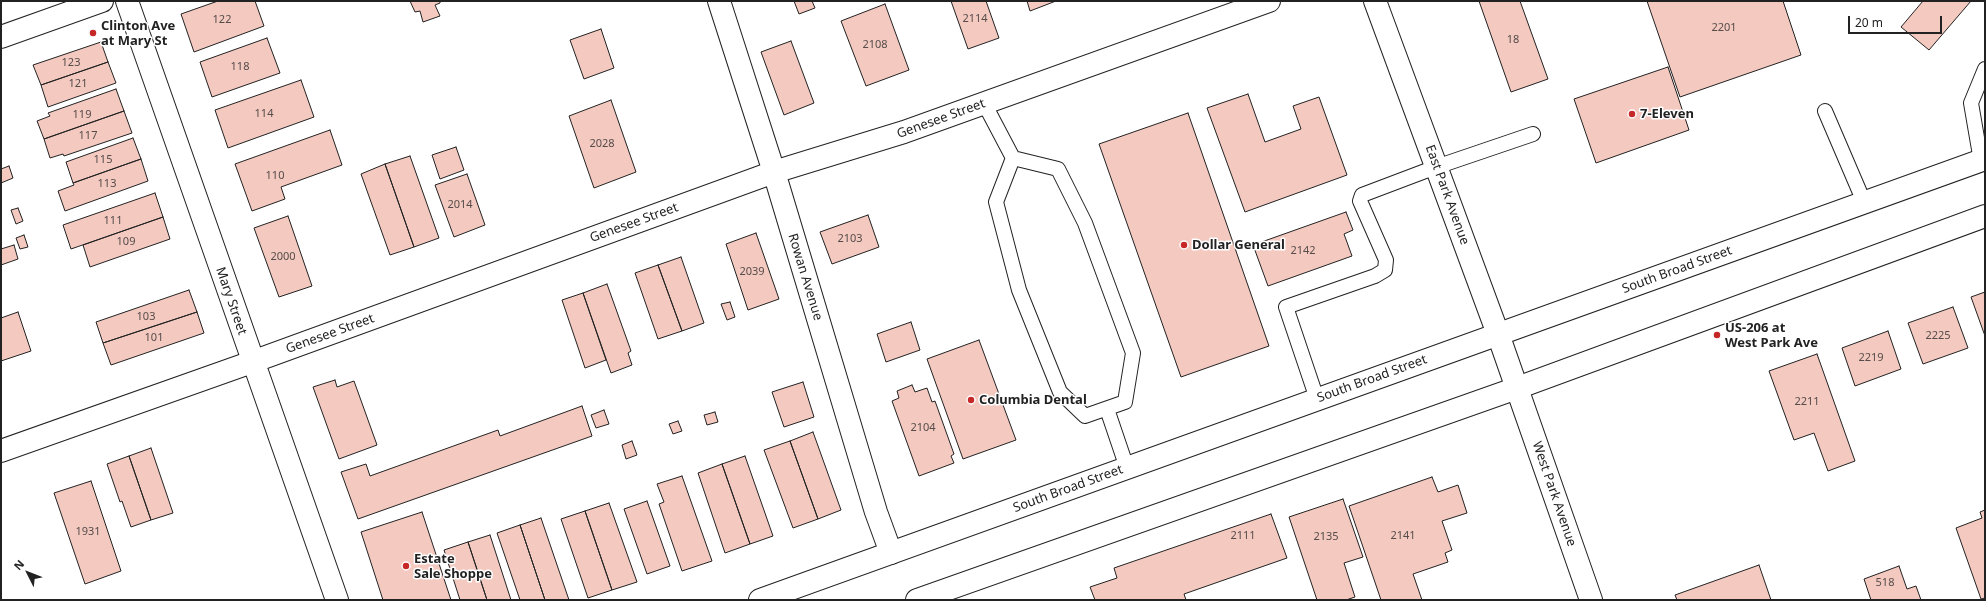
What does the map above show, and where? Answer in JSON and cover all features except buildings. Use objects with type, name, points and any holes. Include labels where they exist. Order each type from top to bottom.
[{"type":"street","points":[[1,37],[102,1]]},
{"type":"street","name":"Mary Street","points":[[127,1],[252,362],[337,600]]},
{"type":"street","name":"Rowan Avenue","points":[[719,1],[774,172],[876,512],[891,553]]},
{"type":"street","name":"Genesee Street","points":[[1,452],[774,172],[904,132],[1269,1]]},
{"type":"street","name":"East Park Avenue","points":[[1375,1],[1517,388]]},
{"type":"street","name":"South Broad Street","points":[[760,600],[1983,160]]},
{"type":"street","points":[[918,600],[1517,388],[1985,216]]},
{"type":"street","name":"West Park Avenue","points":[[1517,388],[1591,600]]},
{"type":"lane","points":[[1983,160],[1970,103],[1985,69]]},
{"type":"lane","points":[[984,103],[1012,158],[996,202],[1019,290],[1060,392],[1085,416],[1125,402],[1133,353],[1085,223],[1058,169],[1012,158]]},
{"type":"lane","points":[[1825,111],[1864,202]]},
{"type":"lane","points":[[1318,399],[1286,306],[1375,276],[1385,270],[1386,260],[1360,201],[1362,195],[1436,167],[1533,134]]},
{"type":"lane","points":[[1107,409],[1127,468]]},
{"type":"place","name":"Clinton Ave at Mary St","points":[[93,33]]},
{"type":"place","name":"7-Eleven","points":[[1632,114]]},
{"type":"place","name":"Dollar General","points":[[1184,245]]},
{"type":"place","name":"US-206 at West Park Ave","points":[[1717,335]]},
{"type":"place","name":"Columbia Dental","points":[[971,400]]},
{"type":"place","name":"Estate Sale Shoppe","points":[[406,566]]}]
